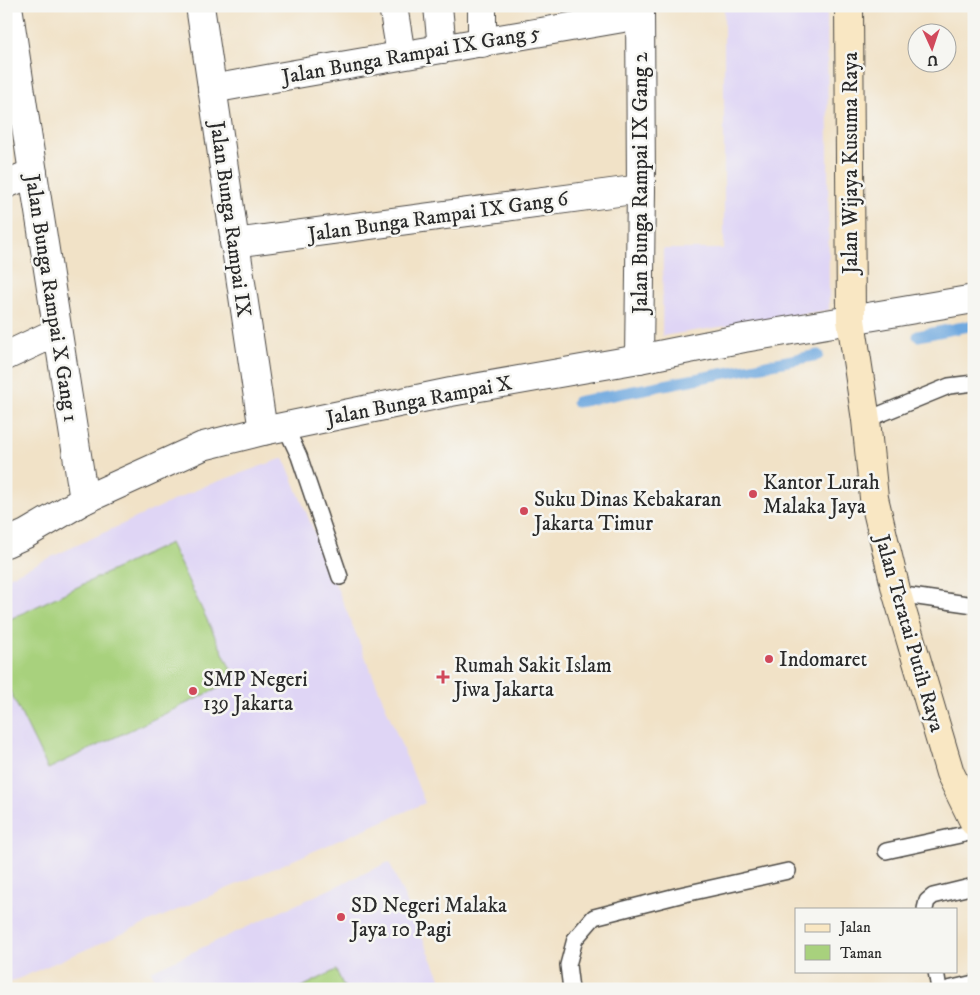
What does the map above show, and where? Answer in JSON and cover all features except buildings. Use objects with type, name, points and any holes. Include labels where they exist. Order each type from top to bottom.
[{"type":"street","name":"Jalan Bunga Rampai X Gang 1","points":[[8,6],[32,173],[84,500]]},
{"type":"street","name":"Jalan Bunga Rampai IX","points":[[200,6],[234,243],[274,428]]},
{"type":"street","points":[[393,6],[401,55]]},
{"type":"street","points":[[438,6],[442,49]]},
{"type":"street","points":[[482,6],[482,43]]},
{"type":"street","name":"Jalan Wijaya Kusuma Raya","points":[[849,6],[851,320]]},
{"type":"street","name":"Jalan Bunga Rampai IX Gang 5","points":[[212,89],[401,55],[482,43],[640,11]]},
{"type":"street","name":"Jalan Bunga Rampai IX Gang 2","points":[[639,359],[642,189],[640,11]]},
{"type":"street","points":[[6,184],[32,173]]},
{"type":"street","name":"Jalan Bunga Rampai IX Gang 6","points":[[234,243],[642,189]]},
{"type":"street","name":"Jalan Bunga Rampai X","points":[[6,542],[26,534],[84,500],[203,446],[274,428],[451,392],[639,359],[744,338],[974,299]]},
{"type":"street","name":"Jalan Teratai Putih Raya","points":[[851,320],[866,420],[874,498],[897,594],[950,773],[970,808]]},
{"type":"street","points":[[6,356],[58,332]]},
{"type":"lane","points":[[866,420],[949,386],[974,383]]},
{"type":"lane","points":[[274,428],[299,456],[340,578]]},
{"type":"lane","points":[[897,594],[974,605]]},
{"type":"lane","points":[[886,851],[974,832]]},
{"type":"lane","points":[[571,989],[568,965],[575,939],[594,917],[680,895],[788,871]]},
{"type":"lane","points":[[925,908],[927,901],[933,896],[974,886]]},
{"type":"lane","points":[[936,972],[940,989]]},
{"type":"lane","points":[[948,989],[974,983]]},
{"type":"shaded area","points":[[724,6],[827,6],[829,310],[662,336],[663,249],[724,249]]},
{"type":"shaded area","name":"SMP Negeri 139 Jakarta","points":[[284,458],[425,803],[6,984],[6,578],[205,486]]},
{"type":"shaded area","name":"SD Negeri Malaka Jaya 10 Pagi","points":[[389,862],[445,989],[159,989],[151,971]]},
{"type":"green space","points":[[170,543],[236,680],[48,769],[6,683],[6,621]]},
{"type":"green space","points":[[336,970],[345,989],[298,989]]},
{"type":"waterway","points":[[918,336],[974,325]]},
{"type":"waterway","points":[[577,402],[818,355]]},
{"type":"place","name":"Kantor Lurah Malaka Jaya","points":[[753,494]]},
{"type":"place","name":"Suku Dinas Kebakaran Jakarta Timur","points":[[524,511]]},
{"type":"place","name":"Indomaret","points":[[769,659]]},
{"type":"place","name":"Rumah Sakit Islam Jiwa Jakarta","points":[[443,677]]},
{"type":"place","name":"SMP Negeri 139 Jakarta","points":[[193,691]]},
{"type":"place","name":"SD Negeri Malaka Jaya 10 Pagi","points":[[341,917]]}]
